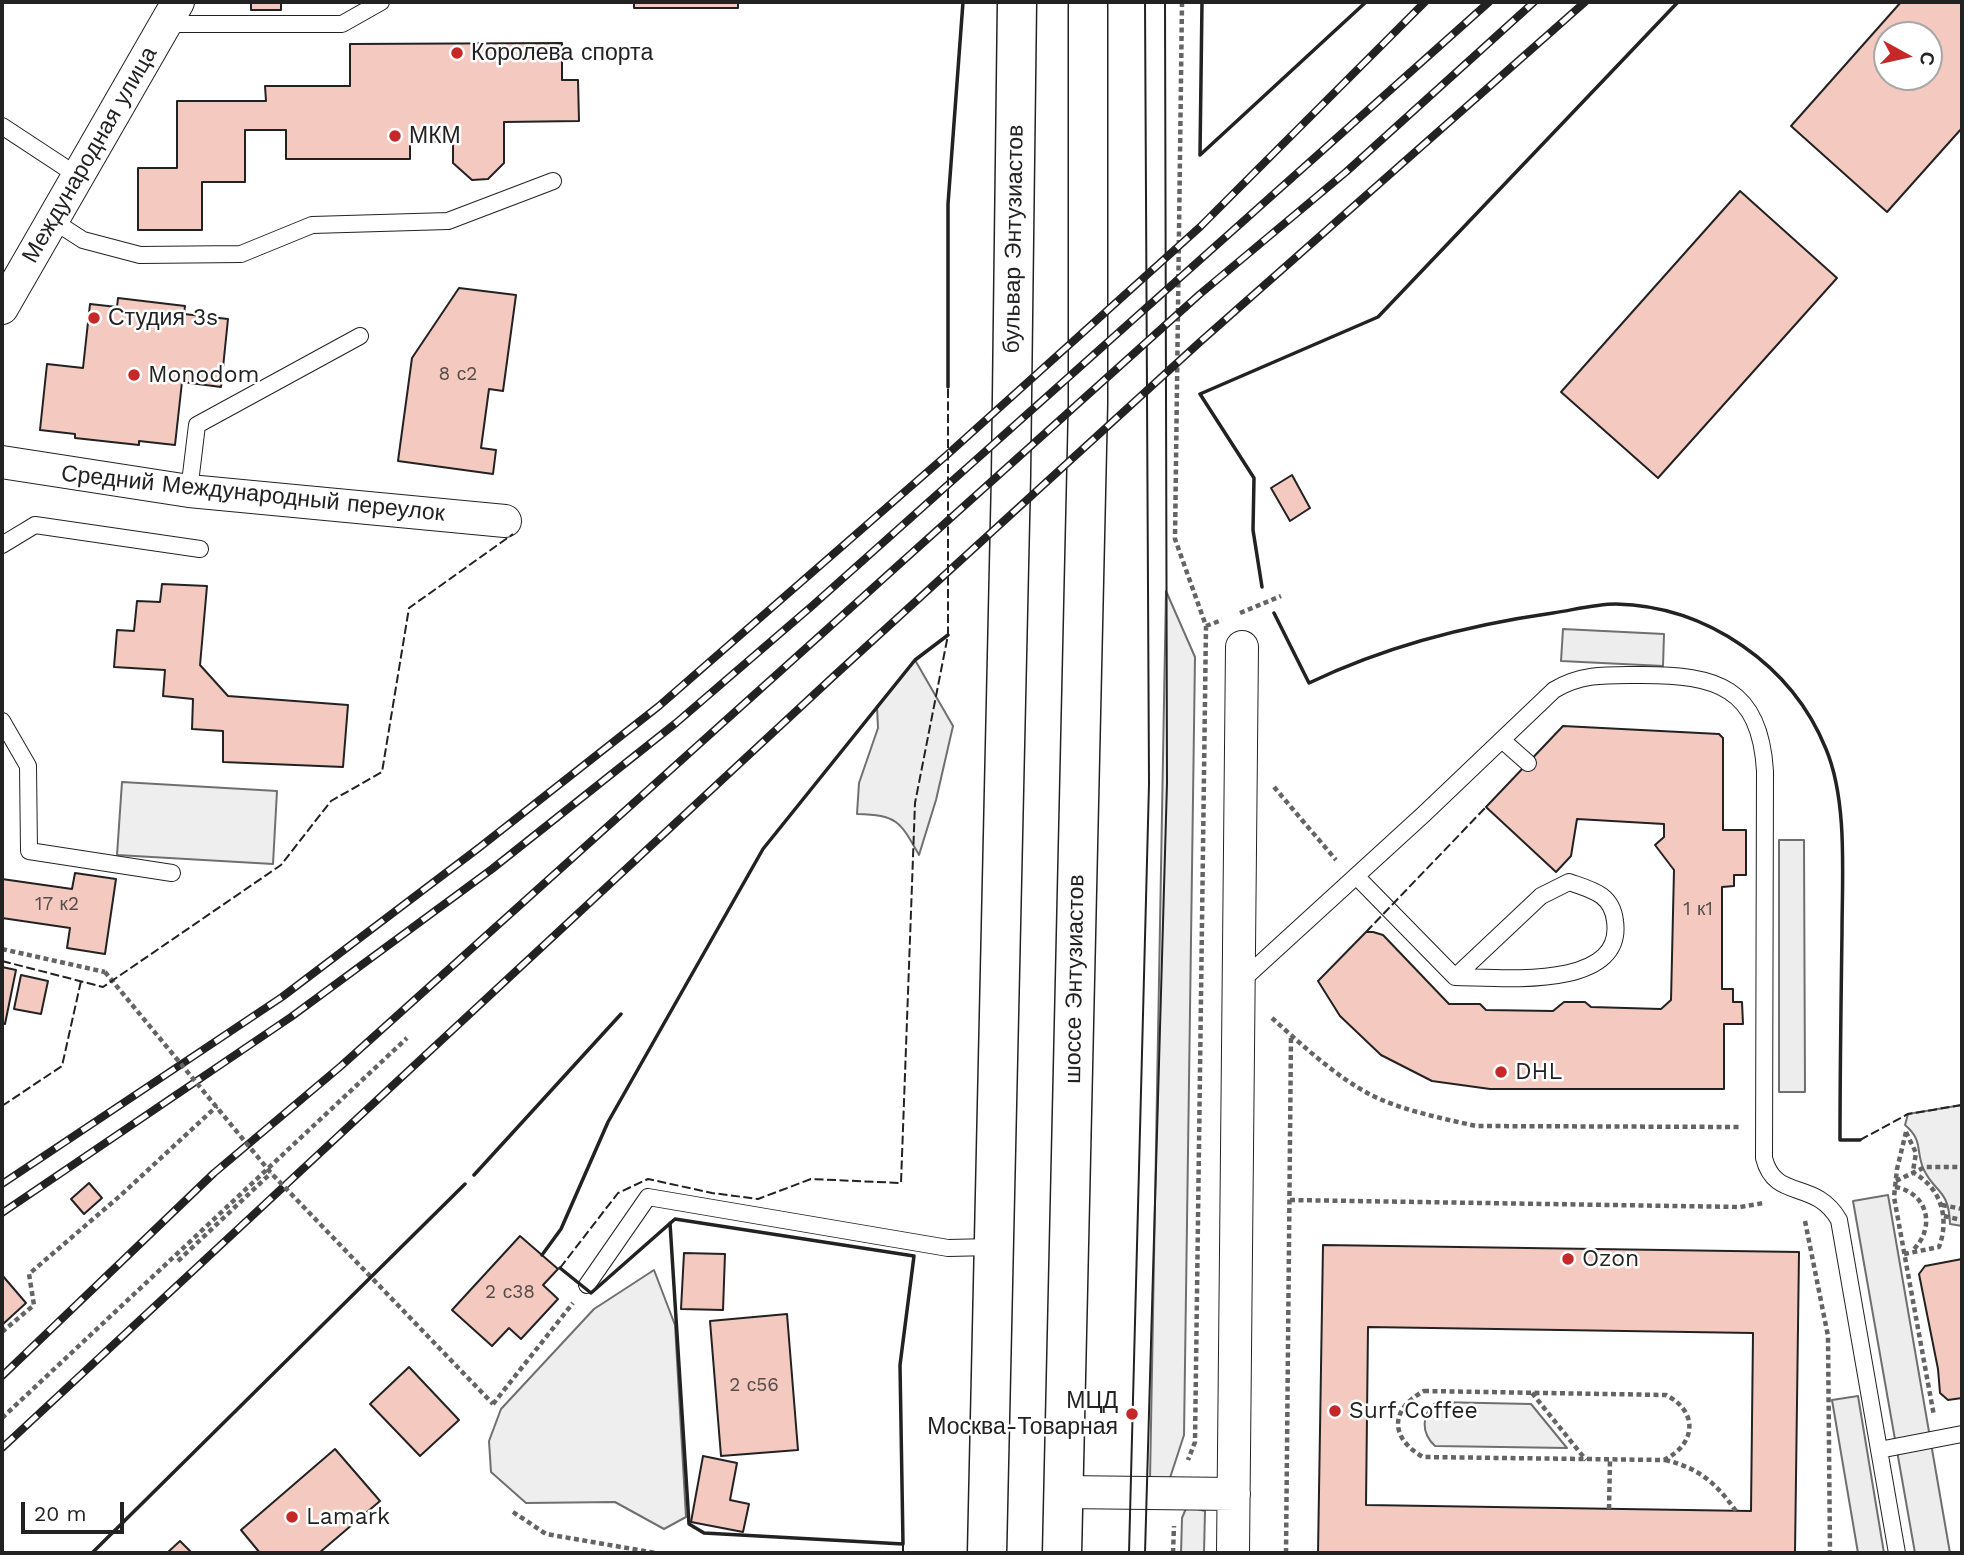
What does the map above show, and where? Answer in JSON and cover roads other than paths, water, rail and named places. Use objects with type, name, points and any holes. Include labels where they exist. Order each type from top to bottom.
[{"type":"main road","name":"бульвар Энтузиастов","points":[[992,1247],[1012,476],[1017,2]]},
{"type":"main road","name":"шоссе Энтузиастов","points":[[1062,1553],[1088,404],[1088,2]]},
{"type":"main road","points":[[987,1553],[992,1247]]},
{"type":"street","name":"Международная улица","points":[[2,308],[172,13]]},
{"type":"street","name":"Средний Международный переулок","points":[[2,462],[189,491],[505,522]]},
{"type":"street","points":[[1233,1553],[1242,647]]},
{"type":"street","points":[[1063,1492],[1234,1494]]},
{"type":"lane","points":[[172,13],[342,24],[381,2]]},
{"type":"lane","points":[[2,126],[78,176]]},
{"type":"lane","points":[[52,219],[83,240],[139,255],[241,254],[312,225],[448,222],[553,181]]},
{"type":"lane","points":[[189,491],[197,425],[360,336]]},
{"type":"lane","points":[[2,545],[35,525],[200,549]]},
{"type":"lane","points":[[1239,982],[1554,690],[1584,676],[1666,675],[1701,678],[1721,686],[1742,702],[1754,718],[1763,741],[1765,771],[1765,1127],[1768,1171],[1777,1183],[1818,1196],[1832,1208],[1839,1220],[1897,1553]]},
{"type":"lane","points":[[2,721],[28,766],[29,851],[172,873]]},
{"type":"lane","points":[[1502,740],[1528,763]]},
{"type":"lane","points":[[1355,877],[1455,977],[1548,977],[1584,969],[1599,960],[1612,944],[1616,923],[1612,907],[1601,892],[1569,883],[1541,897],[1455,977]]},
{"type":"lane","points":[[587,1285],[648,1197],[948,1248],[992,1247]]},
{"type":"lane","points":[[1879,1450],[1962,1434]]},
{"type":"tram line","points":[[1129,1553],[1149,784],[1145,2]]},
{"type":"tram line","points":[[1145,1553],[1167,783],[1165,2]]},
{"type":"railway","points":[[2,1184],[282,997],[480,847],[659,706],[948,454],[1200,227],[1425,2]]},
{"type":"railway","points":[[2,1213],[291,1017],[492,869],[676,723],[812,606],[1489,2]]},
{"type":"railway","points":[[2,1376],[214,1173],[341,1066],[1200,294],[1346,172],[1534,2]]},
{"type":"railway","points":[[2,1448],[835,675],[1200,342],[1585,2]]},
{"type":"place","name":"Королева спорта","points":[[457,53]]},
{"type":"place","name":"МКМ","points":[[395,136]]},
{"type":"place","name":"Студия 3s","points":[[94,318]]},
{"type":"place","name":"Monodom","points":[[134,375]]},
{"type":"place","name":"DHL","points":[[1501,1072]]},
{"type":"place","name":"Ozon","points":[[1568,1259]]},
{"type":"place","name":"Surf Coffee","points":[[1335,1411]]},
{"type":"place","name":"МЦД Москва-Товарная","points":[[1132,1414]]},
{"type":"place","name":"Lamark","points":[[292,1517]]}]
